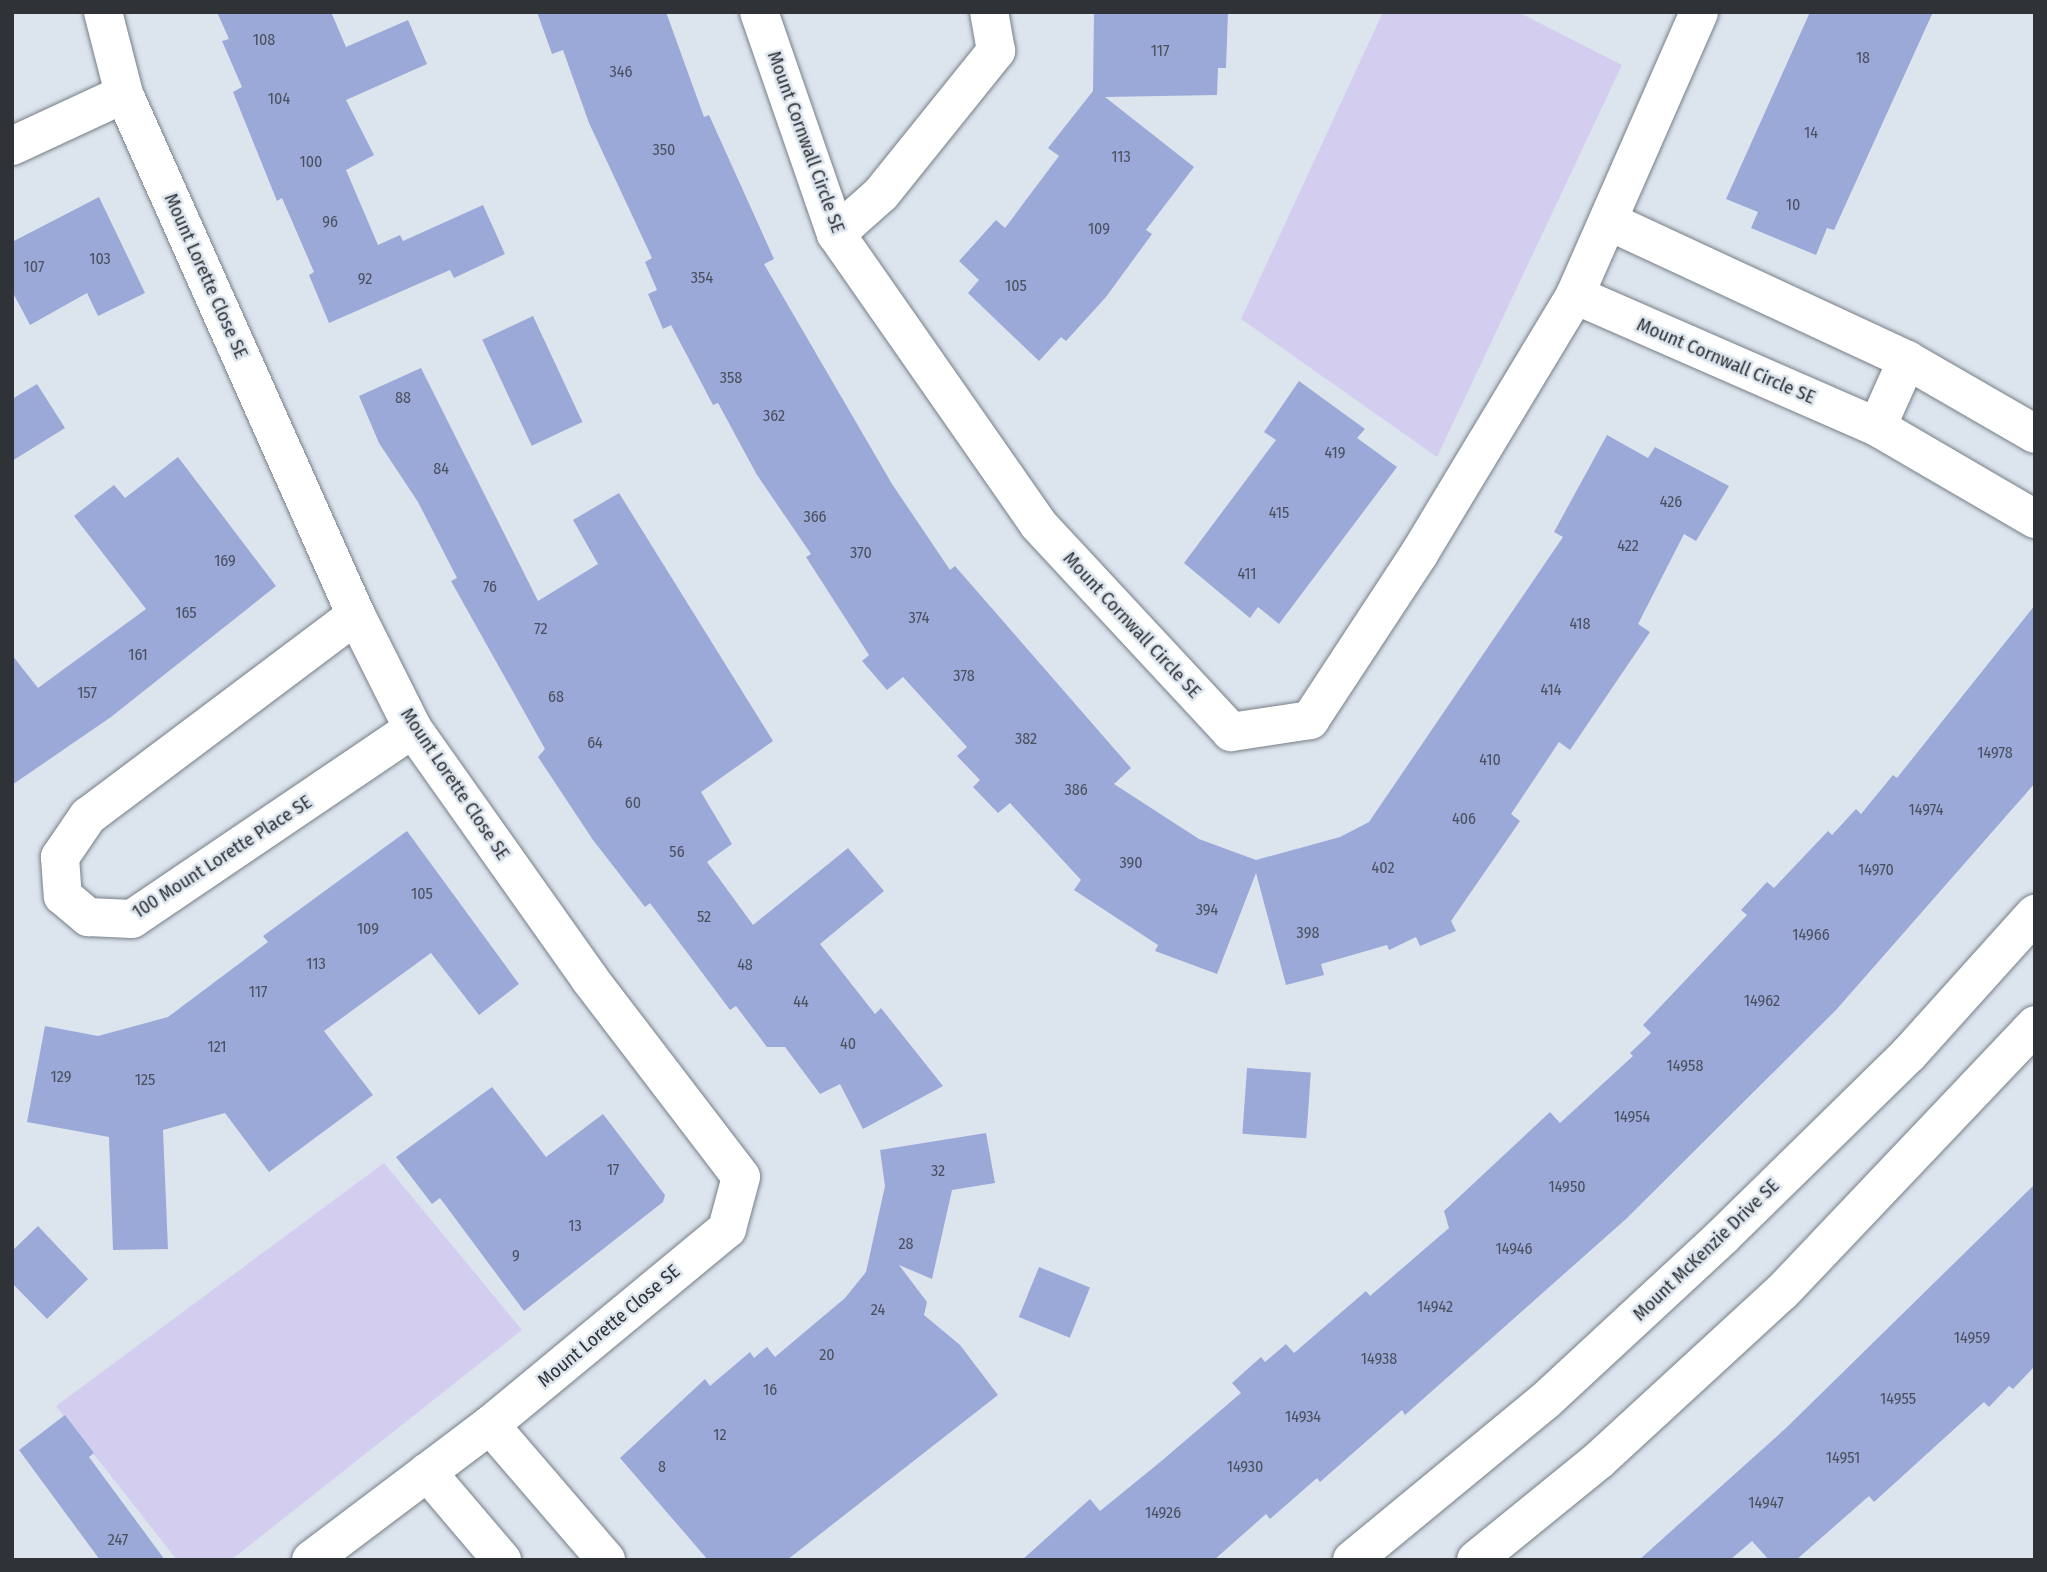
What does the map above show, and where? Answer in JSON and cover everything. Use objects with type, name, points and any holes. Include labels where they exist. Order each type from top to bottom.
[{"type":"street","name":"Mount Lorette Close SE","points":[[103,12],[124,94],[356,615],[414,729],[589,978],[741,1177],[727,1229],[490,1425],[311,1560]]},
{"type":"street","name":"Mount Cornwall Circle SE","points":[[759,12],[836,234],[1038,524],[1231,732],[1310,720],[1419,554],[1575,295],[1699,12]]},
{"type":"street","points":[[836,234],[881,194],[996,51],[989,12]]},
{"type":"street","points":[[12,146],[124,94]]},
{"type":"street","points":[[1608,221],[1907,360],[2035,434]]},
{"type":"street","name":"Mount Cornwall Circle SE","points":[[1575,295],[1877,427],[2035,519]]},
{"type":"street","points":[[1877,427],[1907,360]]},
{"type":"street","name":"100 Mount Lorette Place SE","points":[[356,615],[88,816],[60,857],[63,896],[88,918],[132,919],[414,729]]},
{"type":"street","name":"Mount McKenzie Drive SE","points":[[1352,1560],[1545,1401],[1723,1236],[1908,1055],[2035,914]]},
{"type":"street","points":[[1476,1560],[1599,1460],[1782,1292],[2035,1025]]},
{"type":"street","points":[[490,1425],[606,1560]]},
{"type":"street","points":[[427,1472],[502,1560]]},
{"type":"shaded area","points":[[1383,12],[1518,12],[1622,65],[1437,457],[1241,319]]},
{"type":"shaded area","points":[[384,1163],[522,1330],[231,1560],[177,1560],[56,1406]]},
{"type":"building","points":[[217,12],[331,12],[346,47],[408,20],[427,64],[346,100],[374,155],[346,170],[378,245],[400,235],[403,241],[483,205],[505,254],[454,278],[450,270],[329,323],[309,275],[314,272],[282,198],[277,201],[233,92],[242,87],[222,41],[229,39]]},
{"type":"building","points":[[537,12],[666,12],[704,117],[709,115],[774,259],[764,264],[892,484],[950,570],[955,566],[1131,768],[1114,784],[1199,839],[1256,860],[1340,837],[1369,822],[1563,537],[1554,532],[1607,435],[1648,458],[1655,447],[1729,486],[1696,541],[1684,534],[1638,624],[1650,632],[1570,750],[1559,742],[1511,814],[1520,821],[1451,921],[1456,931],[1420,946],[1416,937],[1389,950],[1387,945],[1321,964],[1324,975],[1286,985],[1256,873],[1217,974],[1155,951],[1158,945],[1074,890],[1081,880],[1010,803],[998,813],[973,787],[980,780],[957,756],[967,747],[903,677],[887,690],[862,661],[869,655],[806,557],[811,554],[757,475],[718,403],[713,405],[671,325],[663,329],[648,294],[657,290],[645,262],[652,258],[589,123],[563,50],[552,54]]},
{"type":"building","points":[[1094,12],[1228,12],[1226,68],[1218,68],[1217,95],[1105,97],[1194,167],[1146,230],[1152,234],[1106,297],[1066,341],[1061,337],[1039,361],[968,293],[979,280],[959,261],[996,220],[1005,228],[1059,156],[1048,148],[1093,91]]},
{"type":"building","points":[[1810,12],[1933,12],[1834,230],[1827,228],[1816,255],[1751,228],[1758,212],[1726,199]]},
{"type":"building","points":[[99,197],[145,293],[98,316],[87,293],[30,325],[12,291],[12,242]]},
{"type":"building","points":[[533,316],[582,422],[532,446],[482,340]]},
{"type":"building","points":[[421,368],[538,601],[598,564],[573,520],[619,493],[773,741],[701,792],[732,844],[707,862],[753,925],[848,848],[884,891],[820,944],[875,1014],[881,1008],[943,1086],[863,1129],[840,1084],[820,1094],[785,1047],[767,1047],[736,1006],[730,1010],[650,903],[645,907],[593,840],[538,757],[545,749],[451,581],[457,578],[418,502],[379,443],[359,396]]},
{"type":"building","points":[[1299,381],[1365,429],[1357,438],[1397,467],[1279,624],[1258,607],[1250,618],[1184,563],[1276,440],[1264,432]]},
{"type":"building","points":[[37,384],[65,428],[12,461],[12,399]]},
{"type":"building","points":[[178,457],[276,586],[111,717],[12,785],[12,655],[38,688],[146,609],[74,516],[114,485],[125,498]]},
{"type":"building","points":[[2035,605],[2035,783],[1836,1010],[1626,1219],[1405,1415],[1402,1410],[1320,1482],[1317,1478],[1270,1519],[1266,1514],[1214,1560],[1022,1560],[1090,1499],[1100,1511],[1159,1463],[1241,1393],[1232,1383],[1261,1357],[1265,1362],[1286,1344],[1294,1353],[1366,1291],[1370,1296],[1449,1228],[1444,1211],[1550,1112],[1560,1123],[1633,1056],[1630,1053],[1651,1033],[1643,1025],[1747,915],[1741,910],[1767,882],[1774,888],[1828,831],[1832,835],[1856,809],[1861,814],[1893,775],[1897,778]]},
{"type":"building","points":[[407,831],[519,984],[479,1015],[431,953],[324,1031],[373,1095],[269,1172],[225,1113],[163,1130],[168,1249],[113,1250],[109,1137],[27,1122],[45,1026],[98,1036],[168,1017],[268,942],[263,936]]},
{"type":"building","points":[[1247,1068],[1311,1072],[1306,1138],[1242,1134]]},
{"type":"building","points":[[492,1087],[546,1157],[603,1114],[665,1195],[663,1202],[524,1311],[440,1198],[432,1204],[396,1157]]},
{"type":"building","points":[[986,1133],[995,1183],[952,1190],[932,1279],[899,1265],[927,1302],[924,1315],[960,1345],[998,1395],[787,1560],[708,1560],[620,1458],[705,1379],[710,1386],[750,1352],[754,1358],[767,1347],[775,1357],[845,1298],[866,1272],[885,1186],[880,1150]]},
{"type":"building","points":[[2035,1184],[2035,1366],[2013,1389],[2009,1386],[1989,1407],[1984,1402],[1874,1502],[1869,1496],[1796,1560],[1769,1560],[1752,1541],[1730,1560],[1639,1560],[1786,1428]]},
{"type":"building","points":[[38,1226],[88,1279],[47,1319],[12,1283],[12,1251]]},
{"type":"building","points":[[1039,1267],[1090,1288],[1070,1338],[1019,1317]]},
{"type":"building","points":[[65,1415],[94,1453],[89,1457],[165,1560],[100,1560],[19,1450]]}]
